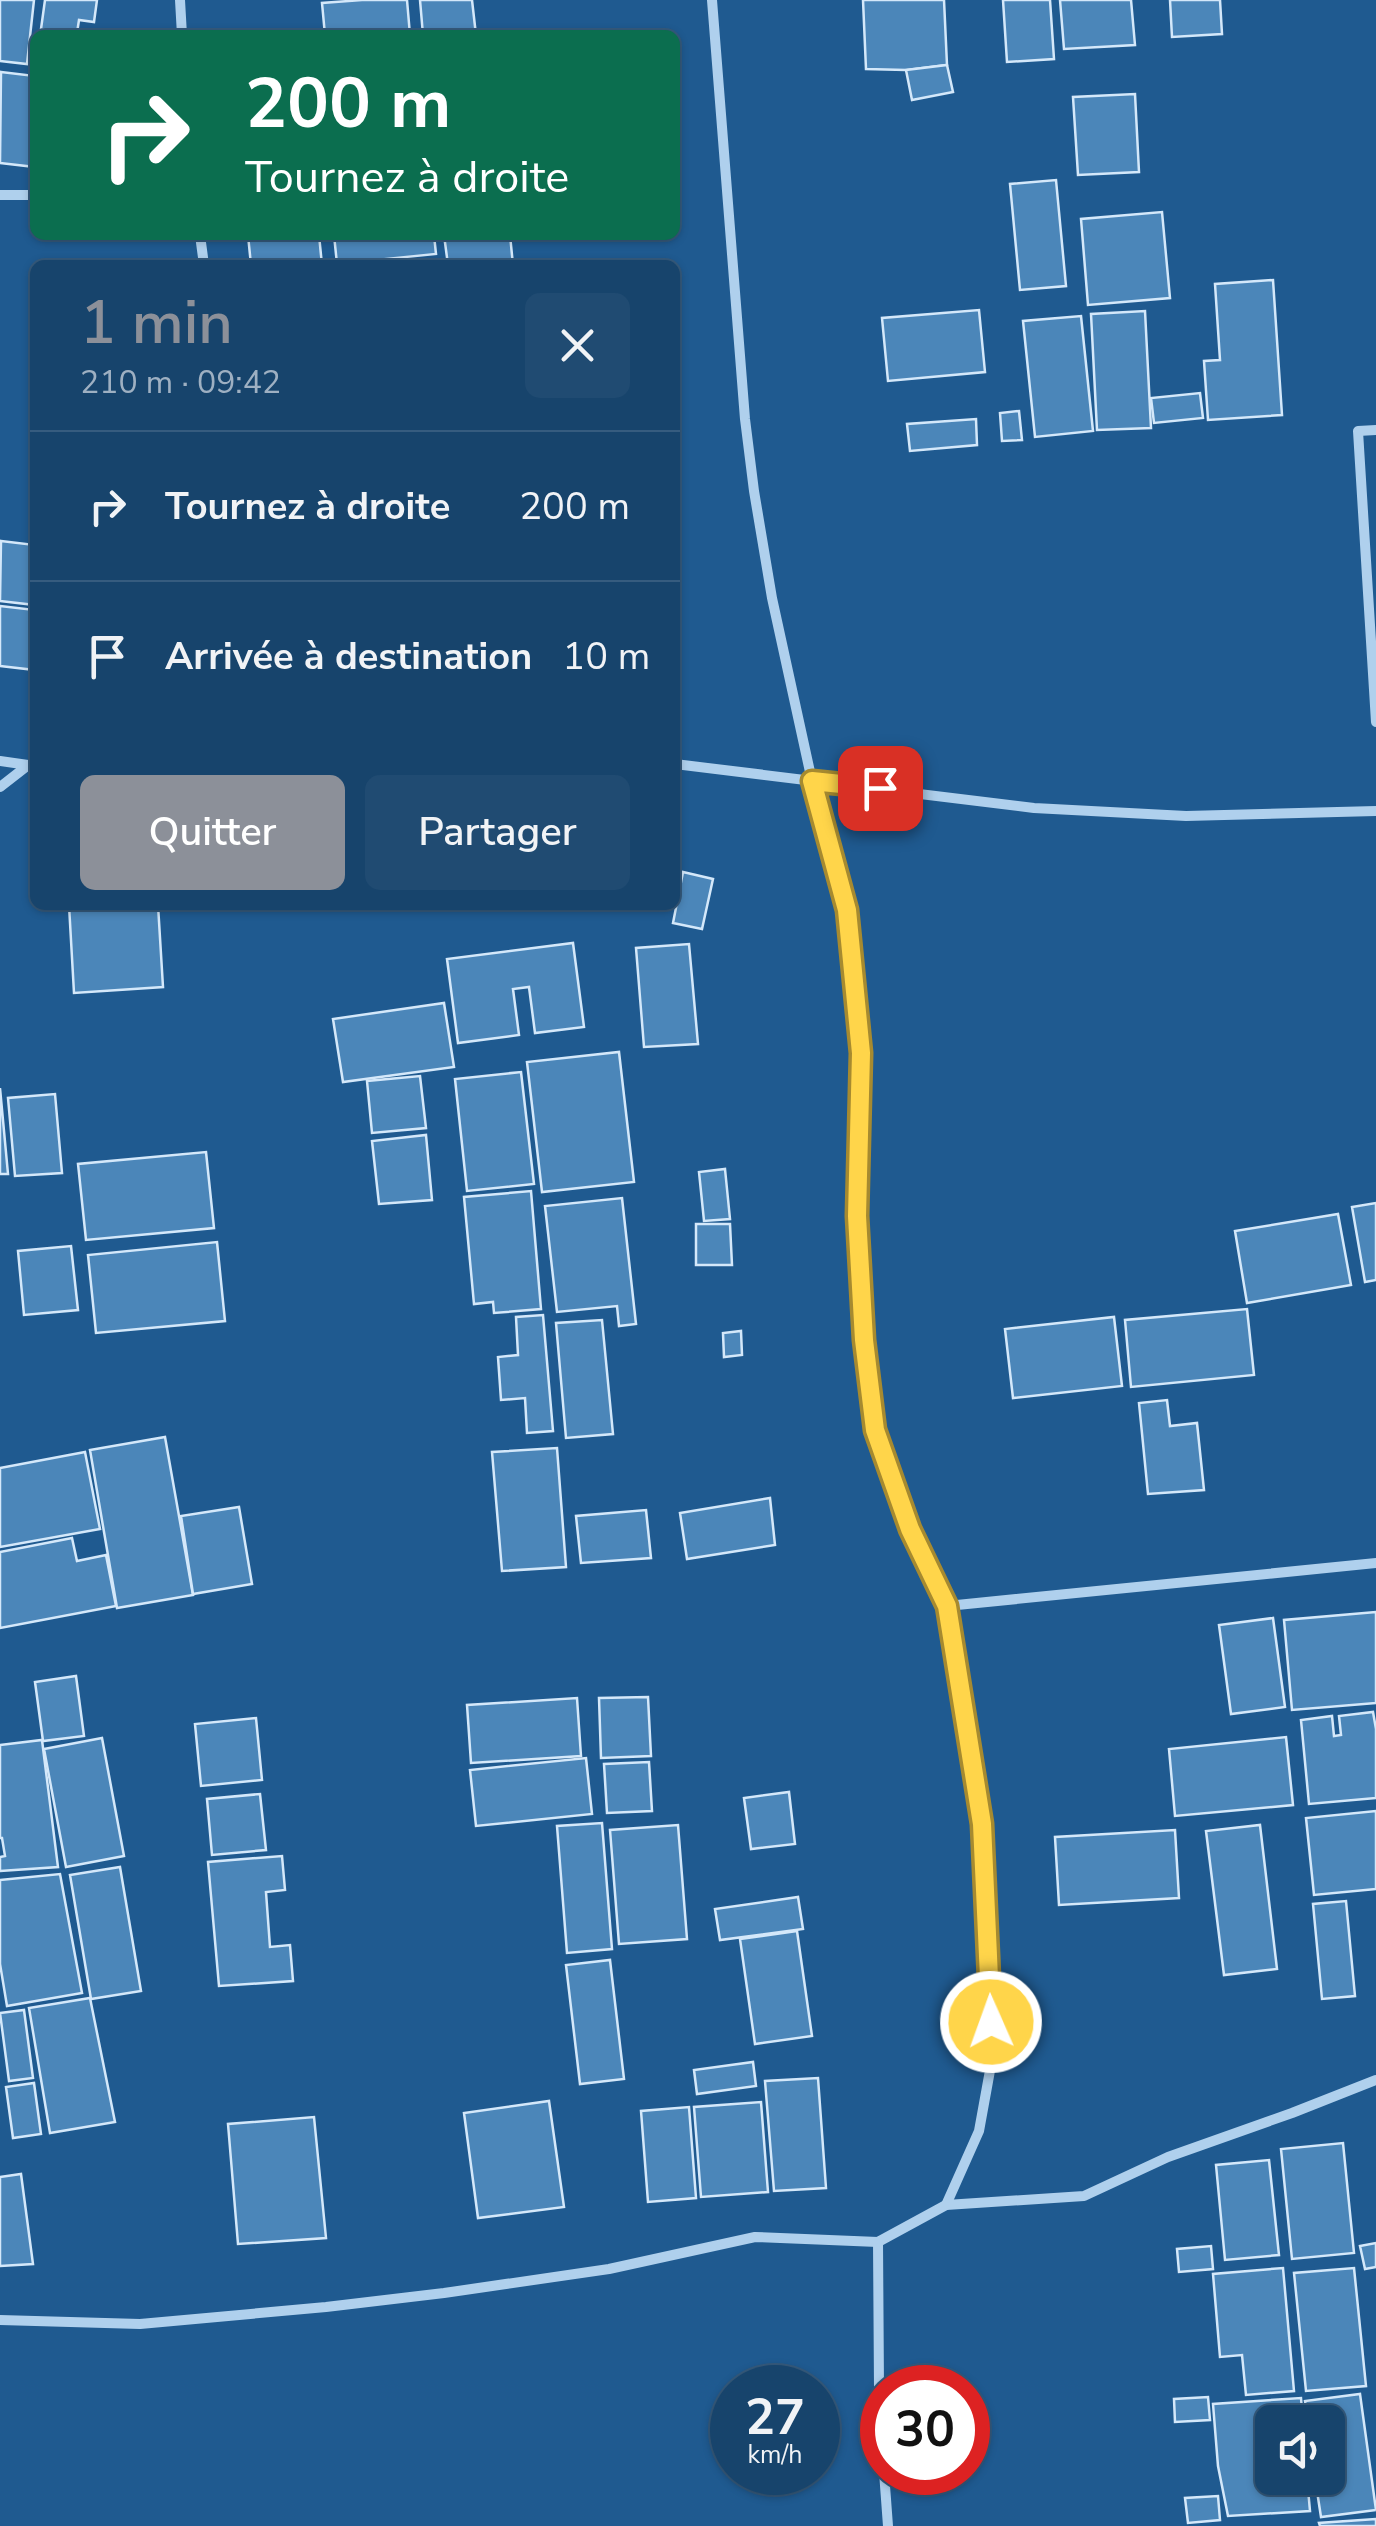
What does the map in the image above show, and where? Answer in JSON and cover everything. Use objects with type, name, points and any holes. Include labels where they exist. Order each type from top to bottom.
[{"type":"street","points":[[180,0],[182,30]]},
{"type":"street","points":[[712,0],[754,491],[772,598],[812,781],[847,910],[861,1053],[857,1216],[864,1340],[875,1430],[910,1529],[947,1606],[982,1824],[993,2054],[979,2131],[946,2205]]},
{"type":"street","points":[[0,194],[30,195]]},
{"type":"street","points":[[1376,430],[1358,432],[1376,722]]},
{"type":"street","points":[[0,761],[30,766]]},
{"type":"street","points":[[680,765],[1034,808],[1186,816],[1376,811]]},
{"type":"street","points":[[0,787],[30,767]]},
{"type":"street","points":[[947,1606],[1376,1563]]},
{"type":"street","points":[[0,2320],[140,2324],[326,2307],[610,2269],[756,2237],[878,2242],[946,2205],[1084,2196],[1168,2157],[1376,2080]]},
{"type":"street","points":[[878,2242],[879,2365]]},
{"type":"street","points":[[886,2495],[888,2526]]},
{"type":"building","points":[[0,0],[34,0],[27,64],[0,61]]},
{"type":"building","points":[[45,0],[97,0],[94,22],[79,20],[77,30],[41,29]]},
{"type":"building","points":[[407,0],[410,30],[325,30],[322,3]]},
{"type":"building","points":[[420,0],[472,0],[475,30],[423,30]]},
{"type":"building","points":[[863,0],[944,0],[947,65],[866,69]]},
{"type":"building","points":[[1003,0],[1050,0],[1054,59],[1007,62]]},
{"type":"building","points":[[1060,0],[1131,0],[1135,45],[1064,49]]},
{"type":"building","points":[[1170,0],[1220,0],[1222,34],[1172,37]]},
{"type":"building","points":[[947,65],[953,92],[912,100],[906,70]]},
{"type":"building","points":[[1,72],[30,75],[30,166],[0,163]]},
{"type":"building","points":[[1135,94],[1139,172],[1078,175],[1073,97]]},
{"type":"building","points":[[1056,180],[1066,286],[1020,290],[1010,184]]},
{"type":"building","points":[[1162,212],[1170,298],[1088,305],[1081,219]]},
{"type":"building","points":[[248,240],[320,240],[322,260],[250,260]]},
{"type":"building","points":[[335,240],[435,240],[436,254],[337,260]]},
{"type":"building","points":[[445,240],[510,240],[512,260],[447,260]]},
{"type":"building","points":[[1273,280],[1282,415],[1208,420],[1204,361],[1220,360],[1215,284]]},
{"type":"building","points":[[979,310],[985,372],[888,381],[882,318]]},
{"type":"building","points":[[1145,311],[1151,428],[1097,430],[1091,314]]},
{"type":"building","points":[[1081,316],[1093,431],[1035,437],[1023,321]]},
{"type":"building","points":[[1200,393],[1203,418],[1154,423],[1151,398]]},
{"type":"building","points":[[1019,411],[1022,440],[1002,441],[1000,413]]},
{"type":"building","points":[[976,419],[977,445],[910,451],[907,424]]},
{"type":"building","points":[[1,541],[30,544],[30,604],[0,601]]},
{"type":"building","points":[[0,606],[30,609],[30,669],[0,666]]},
{"type":"building","points":[[683,872],[713,879],[702,929],[673,923],[676,910],[680,910]]},
{"type":"building","points":[[69,910],[158,910],[163,987],[74,993]]},
{"type":"building","points":[[573,943],[584,1027],[535,1033],[529,987],[513,989],[519,1035],[458,1043],[447,959]]},
{"type":"building","points":[[689,944],[698,1044],[644,1047],[636,948]]},
{"type":"building","points":[[444,1003],[454,1067],[343,1082],[333,1019]]},
{"type":"building","points":[[619,1052],[634,1182],[542,1192],[527,1062]]},
{"type":"building","points":[[521,1072],[534,1184],[467,1191],[455,1079]]},
{"type":"building","points":[[420,1076],[426,1128],[372,1133],[367,1081]]},
{"type":"building","points":[[0,1088],[8,1174],[0,1174]]},
{"type":"building","points":[[55,1094],[62,1173],[15,1176],[8,1098]]},
{"type":"building","points":[[426,1135],[432,1200],[379,1204],[372,1141]]},
{"type":"building","points":[[206,1152],[214,1228],[86,1240],[78,1164]]},
{"type":"building","points":[[725,1169],[730,1219],[704,1221],[699,1172]]},
{"type":"building","points":[[531,1191],[541,1309],[494,1313],[493,1302],[474,1304],[464,1197]]},
{"type":"building","points":[[622,1198],[636,1324],[619,1326],[617,1306],[557,1312],[545,1206]]},
{"type":"building","points":[[1376,1203],[1376,1280],[1365,1282],[1352,1207]]},
{"type":"building","points":[[1338,1214],[1351,1285],[1247,1303],[1235,1231]]},
{"type":"building","points":[[696,1224],[730,1224],[732,1265],[696,1265]]},
{"type":"building","points":[[217,1242],[225,1321],[96,1333],[88,1255]]},
{"type":"building","points":[[71,1246],[78,1310],[24,1315],[18,1251]]},
{"type":"building","points":[[1247,1309],[1254,1375],[1131,1387],[1125,1320]]},
{"type":"building","points":[[543,1315],[553,1431],[527,1433],[525,1398],[501,1400],[498,1357],[518,1355],[516,1317]]},
{"type":"building","points":[[1114,1317],[1122,1386],[1013,1398],[1005,1329]]},
{"type":"building","points":[[602,1320],[613,1434],[566,1438],[556,1323]]},
{"type":"building","points":[[741,1331],[742,1355],[724,1357],[723,1333]]},
{"type":"building","points":[[1167,1400],[1170,1426],[1197,1423],[1204,1490],[1148,1494],[1139,1403]]},
{"type":"building","points":[[165,1437],[193,1595],[117,1608],[90,1450]]},
{"type":"building","points":[[557,1448],[566,1567],[502,1571],[492,1452]]},
{"type":"building","points":[[85,1452],[100,1529],[0,1547],[0,1468]]},
{"type":"building","points":[[770,1498],[775,1545],[687,1559],[680,1513]]},
{"type":"building","points":[[239,1507],[252,1584],[193,1594],[181,1516]]},
{"type":"building","points":[[646,1510],[651,1558],[581,1563],[576,1516]]},
{"type":"building","points":[[72,1538],[77,1561],[106,1555],[116,1606],[0,1628],[0,1552]]},
{"type":"building","points":[[1376,1612],[1376,1703],[1292,1710],[1284,1620]]},
{"type":"building","points":[[1273,1618],[1285,1707],[1231,1714],[1219,1625]]},
{"type":"building","points":[[76,1676],[84,1736],[43,1741],[35,1682]]},
{"type":"building","points":[[648,1697],[651,1756],[601,1758],[599,1698]]},
{"type":"building","points":[[577,1698],[581,1756],[471,1763],[467,1705]]},
{"type":"building","points":[[1373,1712],[1376,1798],[1309,1804],[1301,1720],[1332,1716],[1334,1736],[1341,1735],[1339,1716]]},
{"type":"building","points":[[256,1718],[262,1780],[201,1786],[195,1724]]},
{"type":"building","points":[[1286,1737],[1293,1805],[1175,1816],[1169,1749]]},
{"type":"building","points":[[102,1738],[124,1856],[66,1867],[44,1749]]},
{"type":"building","points":[[42,1740],[58,1867],[0,1871],[0,1857],[5,1856],[0,1838],[0,1745]]},
{"type":"building","points":[[586,1758],[592,1814],[476,1826],[470,1770]]},
{"type":"building","points":[[649,1762],[652,1811],[607,1813],[604,1764]]},
{"type":"building","points":[[789,1792],[795,1844],[751,1849],[744,1798]]},
{"type":"building","points":[[260,1794],[266,1850],[212,1855],[207,1799]]},
{"type":"building","points":[[1376,1811],[1376,1889],[1314,1895],[1306,1818]]},
{"type":"building","points":[[602,1823],[612,1949],[567,1953],[557,1826]]},
{"type":"building","points":[[678,1825],[687,1939],[619,1944],[610,1830]]},
{"type":"building","points":[[1260,1825],[1277,1969],[1224,1975],[1206,1831]]},
{"type":"building","points":[[1175,1830],[1179,1898],[1059,1905],[1055,1837]]},
{"type":"building","points":[[282,1856],[285,1890],[266,1892],[270,1947],[290,1945],[293,1981],[219,1986],[208,1862]]},
{"type":"building","points":[[120,1867],[141,1991],[91,1999],[70,1875]]},
{"type":"building","points":[[60,1874],[82,1993],[7,2006],[0,1964],[0,1880]]},
{"type":"building","points":[[798,1897],[803,1929],[720,1940],[715,1909]]},
{"type":"building","points":[[1346,1901],[1355,1996],[1322,1999],[1313,1904]]},
{"type":"building","points":[[797,1931],[812,2036],[755,2044],[740,1939]]},
{"type":"building","points":[[610,1960],[624,2079],[580,2084],[566,1965]]},
{"type":"building","points":[[90,1998],[115,2122],[50,2133],[29,2008]]},
{"type":"building","points":[[24,2010],[33,2078],[9,2081],[0,2013]]},
{"type":"building","points":[[753,2062],[756,2086],[697,2094],[694,2070]]},
{"type":"building","points":[[818,2078],[826,2188],[774,2191],[765,2081]]},
{"type":"building","points":[[34,2083],[41,2134],[13,2138],[6,2087]]},
{"type":"building","points":[[549,2101],[564,2207],[478,2218],[464,2113]]},
{"type":"building","points":[[761,2102],[768,2192],[701,2197],[694,2107]]},
{"type":"building","points":[[689,2107],[696,2198],[648,2202],[641,2111]]},
{"type":"building","points":[[314,2117],[326,2238],[238,2244],[228,2124]]},
{"type":"building","points":[[1343,2143],[1354,2253],[1292,2259],[1281,2149]]},
{"type":"building","points":[[1269,2160],[1279,2255],[1225,2260],[1216,2165]]},
{"type":"building","points":[[21,2174],[33,2264],[0,2266],[0,2177]]},
{"type":"building","points":[[1376,2243],[1376,2267],[1365,2269],[1360,2246]]},
{"type":"building","points":[[1211,2246],[1213,2269],[1179,2272],[1177,2249]]},
{"type":"building","points":[[1283,2268],[1294,2391],[1246,2395],[1242,2355],[1220,2357],[1213,2274]]},
{"type":"building","points":[[1354,2268],[1366,2386],[1306,2391],[1294,2273]]},
{"type":"building","points":[[1360,2394],[1376,2510],[1321,2517],[1318,2495],[1345,2495],[1345,2405],[1306,2405],[1305,2401]]},
{"type":"building","points":[[1208,2397],[1210,2420],[1175,2422],[1174,2399]]},
{"type":"building","points":[[1301,2398],[1302,2405],[1255,2405],[1255,2495],[1309,2495],[1310,2511],[1228,2516],[1218,2466],[1213,2404]]},
{"type":"building","points":[[1218,2496],[1220,2520],[1188,2523],[1185,2498]]},
{"type":"building","points":[[1376,2519],[1376,2526],[1319,2523]]},
{"type":"route","points":[[880,788],[812,781],[847,910],[861,1053],[857,1216],[864,1340],[875,1430],[910,1529],[947,1606],[982,1824],[991,2022]]}]
